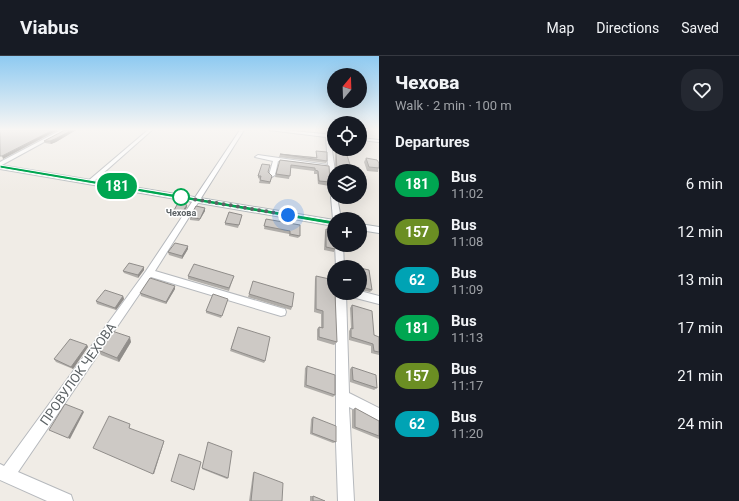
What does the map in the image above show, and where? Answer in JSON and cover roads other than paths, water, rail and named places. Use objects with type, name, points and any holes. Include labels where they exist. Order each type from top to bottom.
[{"type":"main road","points":[[0,167],[327,222]]},
{"type":"main road","points":[[367,228],[379,230]]},
{"type":"street","points":[[0,164],[25,151]]},
{"type":"street","points":[[90,182],[126,151]]},
{"type":"street","name":"ПРОВУЛОК ЧЕХОВА","points":[[4,474],[149,273],[228,151]]},
{"type":"street","points":[[258,157],[327,165]]},
{"type":"street","points":[[272,175],[276,159]]},
{"type":"street","points":[[149,273],[281,312]]},
{"type":"street","points":[[367,297],[379,300]]},
{"type":"street","points":[[341,300],[343,443],[346,501]]},
{"type":"street","points":[[343,397],[379,415]]},
{"type":"street","points":[[4,474],[65,501]]},
{"type":"place","name":"Чехова","points":[[181,197]]}]
